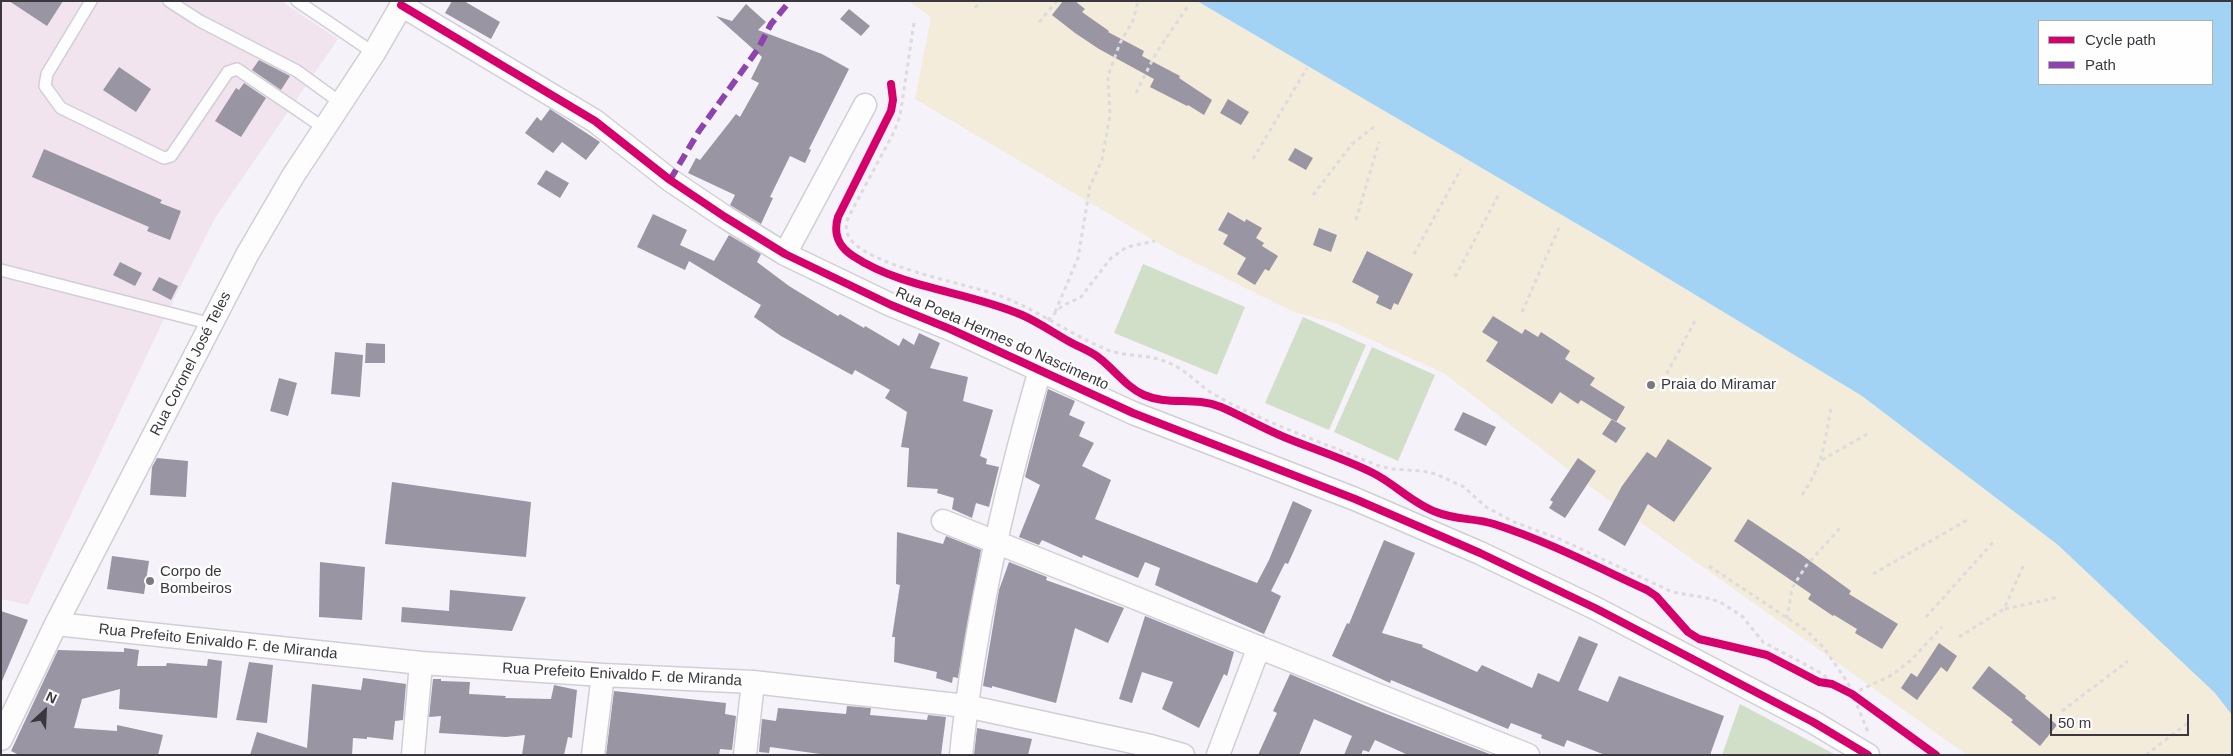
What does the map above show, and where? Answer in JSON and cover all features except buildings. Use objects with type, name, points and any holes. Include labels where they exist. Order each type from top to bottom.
[{"type":"street","name":"Rua Coronel José Teles","points":[[1,739],[56,624],[271,214],[324,128],[374,53],[403,3]]},
{"type":"street","name":"Rua Poeta Hermes do Nascimento","points":[[403,3],[595,121],[670,180],[725,218],[785,254],[891,305],[950,328],[1133,412],[1355,499],[1480,553],[1595,608],[1813,722],[1869,747]]},
{"type":"street","points":[[785,254],[865,105]]},
{"type":"street","points":[[961,755],[966,706],[996,541],[1017,449],[1040,370]]},
{"type":"street","points":[[943,521],[1528,755]]},
{"type":"street","name":"Rua Prefeito Enivaldo F. de Miranda","points":[[56,624],[421,663],[603,676],[753,682],[966,706],[1150,750],[1183,755]]},
{"type":"street","points":[[1218,755],[1259,647]]},
{"type":"street","points":[[413,755],[421,663]]},
{"type":"street","points":[[593,755],[603,676]]},
{"type":"street","points":[[745,755],[753,682]]},
{"type":"lane","points":[[90,1],[47,74],[46,86],[61,108],[164,158],[171,156],[228,72],[237,69],[324,128]]},
{"type":"lane","points":[[169,1],[200,21],[296,71],[341,103]]},
{"type":"lane","points":[[297,1],[374,53]]},
{"type":"lane","points":[[1,270],[212,324]]},
{"type":"path","points":[[975,8],[981,1]]},
{"type":"path","points":[[1040,22],[1057,1]]},
{"type":"path","points":[[1055,312],[1078,258],[1088,194],[1102,160],[1110,115],[1108,76],[1120,43],[1132,21],[1138,1]]},
{"type":"path","points":[[1136,93],[1156,53],[1188,6]]},
{"type":"path","points":[[914,23],[894,132],[848,218],[846,228],[856,245],[875,257],[1002,296],[1109,351],[1145,356],[1169,363],[1182,370],[1215,395],[1286,428],[1379,466],[1397,470],[1423,470],[1452,480],[1498,514],[1562,540],[1672,592],[1720,602],[1742,616],[1763,642],[1823,674],[1832,684]]},
{"type":"path","points":[[1252,159],[1308,68]]},
{"type":"path","points":[[1313,195],[1352,144],[1375,126]]},
{"type":"path","points":[[1356,220],[1379,142]]},
{"type":"path","points":[[1414,254],[1461,169]]},
{"type":"path","points":[[1455,277],[1500,192]]},
{"type":"path","points":[[1522,312],[1559,228]]},
{"type":"path","points":[[1032,321],[1047,318],[1080,296],[1111,258],[1127,247],[1155,241]]},
{"type":"path","points":[[1659,388],[1696,319]]},
{"type":"path","points":[[1032,321],[1050,330]]},
{"type":"path","points":[[1212,404],[1281,436],[1375,474]]},
{"type":"path","points":[[1802,495],[1822,460],[1831,408]]},
{"type":"path","points":[[1822,460],[1867,434]]},
{"type":"path","points":[[1873,574],[1969,519]]},
{"type":"path","points":[[1787,619],[1792,588],[1806,566],[1840,528]]},
{"type":"path","points":[[1926,617],[1995,540]]},
{"type":"path","points":[[2004,609],[2024,564]]},
{"type":"path","points":[[1708,566],[1807,631],[1824,648],[1848,683],[1866,723],[1869,747]]},
{"type":"path","points":[[1959,637],[2004,609],[2060,597]]},
{"type":"path","points":[[1852,694],[1892,675],[1910,661],[1942,627]]},
{"type":"path","points":[[2062,711],[2128,661]]},
{"type":"path","points":[[1818,682],[1832,684],[1852,694],[1867,705]]},
{"type":"path","points":[[2146,755],[2189,722]]},
{"type":"shaded area","points":[[1,1],[281,1],[338,39],[215,218],[164,319],[28,605],[1,599]]},
{"type":"green space","points":[[1143,264],[1245,307],[1217,375],[1114,333]]},
{"type":"green space","points":[[1303,317],[1366,345],[1329,430],[1265,403]]},
{"type":"green space","points":[[1372,347],[1435,375],[1398,461],[1334,432]]},
{"type":"green space","points":[[1740,704],[1836,755],[1722,755]]},
{"type":"sand","name":"Praia do Miramar","points":[[908,1],[1197,1],[1613,245],[1862,396],[2058,545],[2216,693],[2232,715],[2232,755],[1967,755],[1592,488],[1445,374],[1337,324],[1291,311],[1175,253],[915,99],[931,17]]},
{"type":"water","points":[[1197,1],[2232,1],[2232,715],[2215,693],[2058,545],[1862,396],[1613,245]]},
{"type":"marked path","points":[[670,180],[699,131],[758,49],[771,24],[790,1]]},
{"type":"cycle path","points":[[401,5],[595,121],[670,180],[785,254],[891,305],[950,329],[1133,413],[1355,499],[1480,553],[1595,608],[1813,722],[1868,755]]},
{"type":"cycle path","points":[[891,84],[893,100],[891,111],[838,217],[836,229],[838,239],[840,244],[853,256],[893,276],[979,300],[1028,318],[1095,355],[1126,383],[1144,395],[1163,400],[1201,402],[1221,407],[1276,433],[1373,473],[1419,504],[1436,512],[1494,524],[1572,555],[1647,590],[1656,596],[1688,632],[1699,639],[1767,655],[1819,682],[1832,684],[1852,694],[1936,755]]},
{"type":"place","name":"Praia do Miramar","points":[[1651,385]]},
{"type":"place","name":"Corpo de Bombeiros","points":[[150,581]]}]
